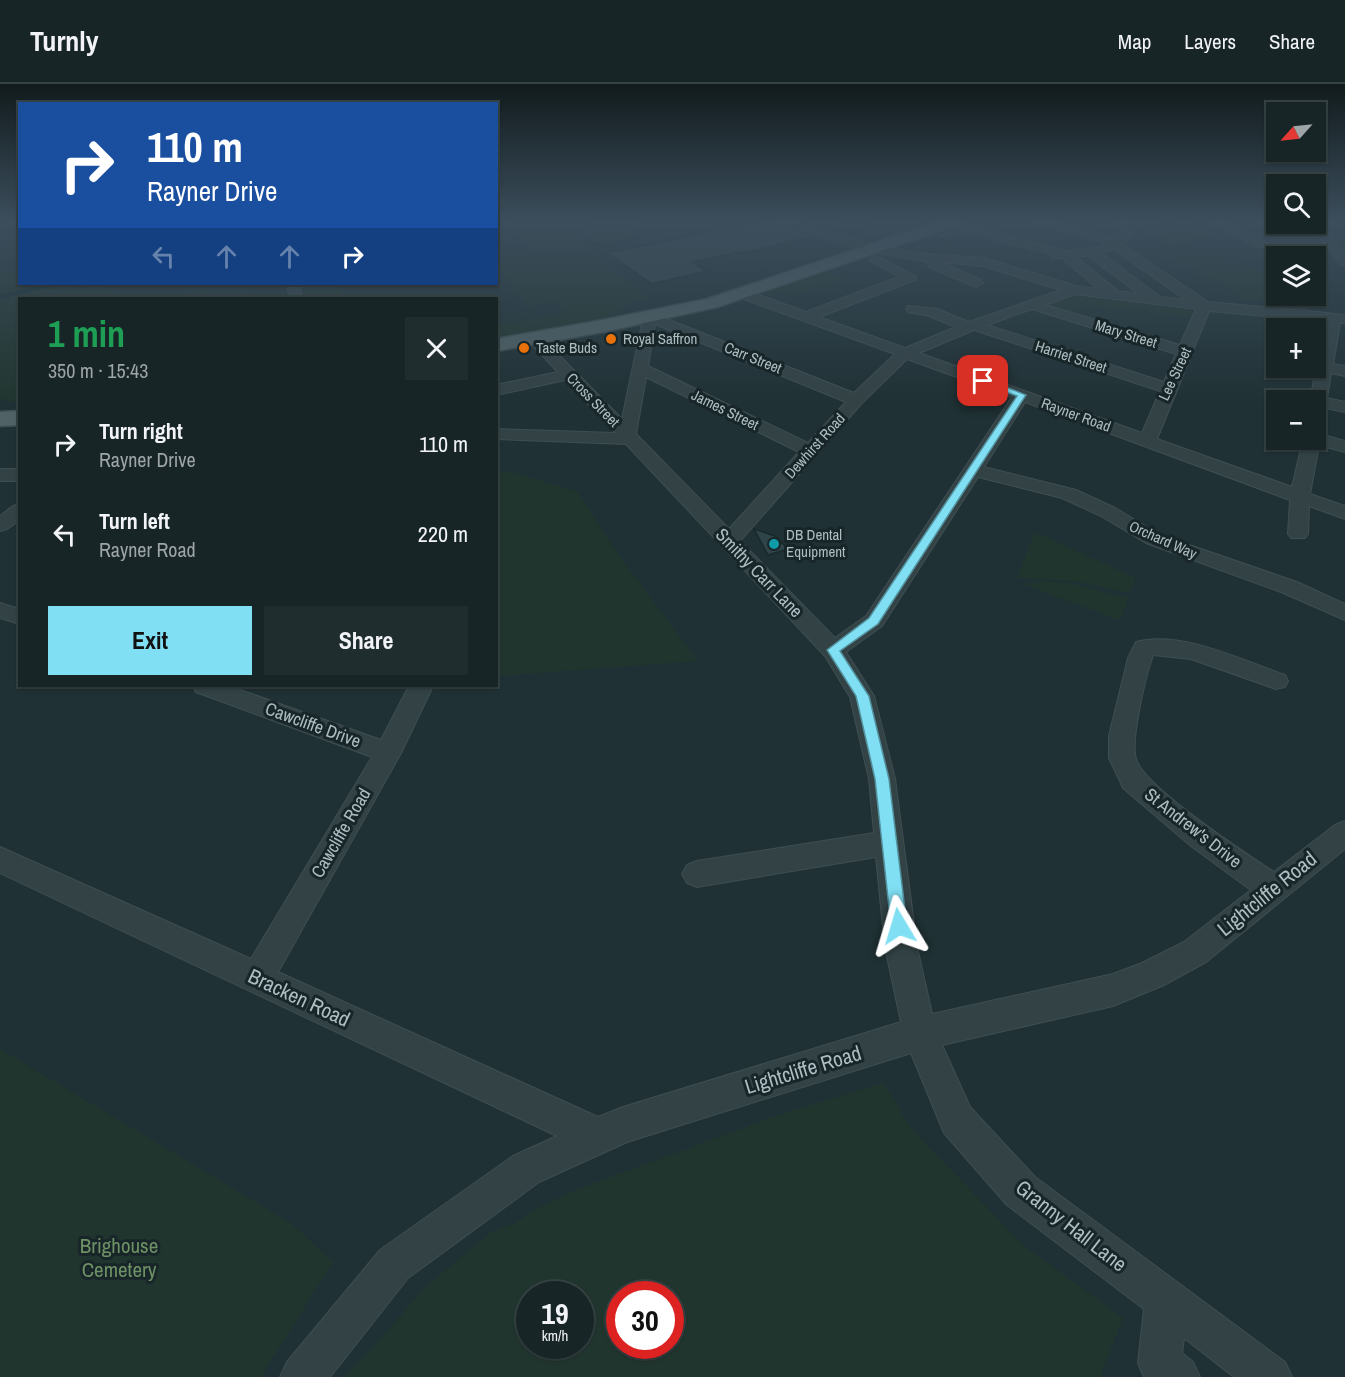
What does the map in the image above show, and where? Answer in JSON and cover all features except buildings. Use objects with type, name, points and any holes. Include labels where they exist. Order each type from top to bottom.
[{"type":"main road","points":[[498,345],[649,317],[711,303],[773,282]]},
{"type":"main road","points":[[0,419],[18,418]]},
{"type":"street","points":[[808,316],[896,282]]},
{"type":"street","points":[[1047,282],[1074,290],[1115,296],[1339,318],[1326,360]]},
{"type":"street","points":[[1062,282],[1074,290]]},
{"type":"street","points":[[1098,282],[1115,296]]},
{"type":"street","points":[[1134,282],[1158,301]]},
{"type":"street","points":[[1171,282],[1204,306]]},
{"type":"street","points":[[905,353],[971,326],[1074,290]]},
{"type":"street","name":"Rayner Road","points":[[740,293],[1345,513]]},
{"type":"street","name":"Mary Street","points":[[1032,305],[1186,352]]},
{"type":"street","name":"Lee Street","points":[[1147,441],[1204,306]]},
{"type":"street","points":[[1298,306],[1303,315]]},
{"type":"street","name":"Harriet Street","points":[[913,309],[932,312],[1168,388]]},
{"type":"street","points":[[498,434],[629,437],[649,317]]},
{"type":"street","name":"Carr Street","points":[[649,317],[856,400]]},
{"type":"street","name":"Cross Street","points":[[534,338],[629,437]]},
{"type":"street","name":"Dewhirst Road","points":[[728,542],[856,400],[905,353]]},
{"type":"street","points":[[1326,367],[1345,371]]},
{"type":"street","name":"James Street","points":[[640,368],[810,451]]},
{"type":"street","points":[[498,390],[569,374]]},
{"type":"street","points":[[833,650],[874,621],[1022,395]]},
{"type":"street","points":[[1326,407],[1345,407]]},
{"type":"street","name":"Smithy Carr Lane","points":[[629,437],[833,650],[862,696],[882,779],[901,947],[920,1034]]},
{"type":"street","points":[[1326,441],[1345,447]]},
{"type":"street","points":[[1298,534],[1300,497],[1309,450]]},
{"type":"street","name":"Orchard Way","points":[[973,470],[1069,494],[1108,512],[1153,539],[1289,587],[1315,605],[1345,613]]},
{"type":"street","points":[[0,475],[18,475]]},
{"type":"street","points":[[0,525],[18,512]]},
{"type":"street","points":[[0,610],[18,616]]},
{"type":"street","name":"St Andrew's Drive","points":[[1274,889],[1201,838],[1132,781],[1122,758],[1122,736],[1144,648],[1154,646],[1181,649],[1276,681]]},
{"type":"street","name":"Cawcliffe Drive","points":[[209,687],[388,753]]},
{"type":"street","name":"Cawcliffe Road","points":[[257,979],[388,753],[421,687]]},
{"type":"street","name":"Lightcliffe Road","points":[[302,1377],[394,1264],[526,1169],[623,1125],[920,1034],[1113,990],[1153,974],[1195,952],[1345,833]]},
{"type":"street","points":[[697,874],[890,843]]},
{"type":"street","name":"Bracken Road","points":[[0,859],[598,1136]]},
{"type":"street","name":"Granny Hall Lane","points":[[920,1034],[957,1120],[1021,1191],[1270,1377]]},
{"type":"street","points":[[1166,1299],[1160,1363],[1178,1377]]},
{"type":"green space","points":[[0,282],[18,282],[18,285],[91,285],[33,297],[18,297],[18,403],[0,399]]},
{"type":"green space","points":[[510,282],[629,282],[649,298],[629,304],[604,319],[498,339],[498,325],[567,313],[555,302],[527,306]]},
{"type":"green space","points":[[793,282],[834,282],[793,296],[780,291],[764,296],[761,294]]},
{"type":"green space","points":[[1219,282],[1266,282],[1266,299],[1247,301]]},
{"type":"green space","points":[[105,285],[119,297],[40,297]]},
{"type":"green space","points":[[299,285],[338,285],[344,297],[304,297]]},
{"type":"green space","points":[[202,291],[275,297],[165,297]]},
{"type":"green space","points":[[1076,295],[1187,309],[1193,312],[1190,319],[1185,316],[1113,308],[1114,311],[1110,311],[1107,307],[1081,304],[1083,309],[1078,309],[1083,317],[1044,305]]},
{"type":"green space","points":[[1270,306],[1293,306],[1292,311],[1261,308]]},
{"type":"green space","points":[[498,471],[513,472],[578,492],[611,544],[698,661],[498,676]]},
{"type":"green space","points":[[1035,532],[1136,578],[1130,593],[1073,581],[1017,578]]},
{"type":"green space","points":[[1045,581],[1069,583],[1128,598],[1120,620],[1022,584]]},
{"type":"green space","name":"Brighouse Cemetery","points":[[0,1049],[291,1223],[333,1262],[261,1377],[0,1377]]},
{"type":"green space","points":[[884,1083],[910,1127],[1023,1245],[1123,1318],[1100,1377],[344,1377],[379,1341],[422,1290],[490,1233],[515,1223],[530,1212],[578,1189],[784,1113]]},
{"type":"waterway","points":[[0,297],[52,285]]},
{"type":"place","name":"Royal Saffron","points":[[611,339]]},
{"type":"place","name":"Taste Buds","points":[[524,348]]},
{"type":"place","name":"DB Dental Equipment","points":[[774,544]]},
{"type":"route","points":[[899,926],[882,779],[862,696],[833,650],[874,621],[1022,395],[983,381]]}]
